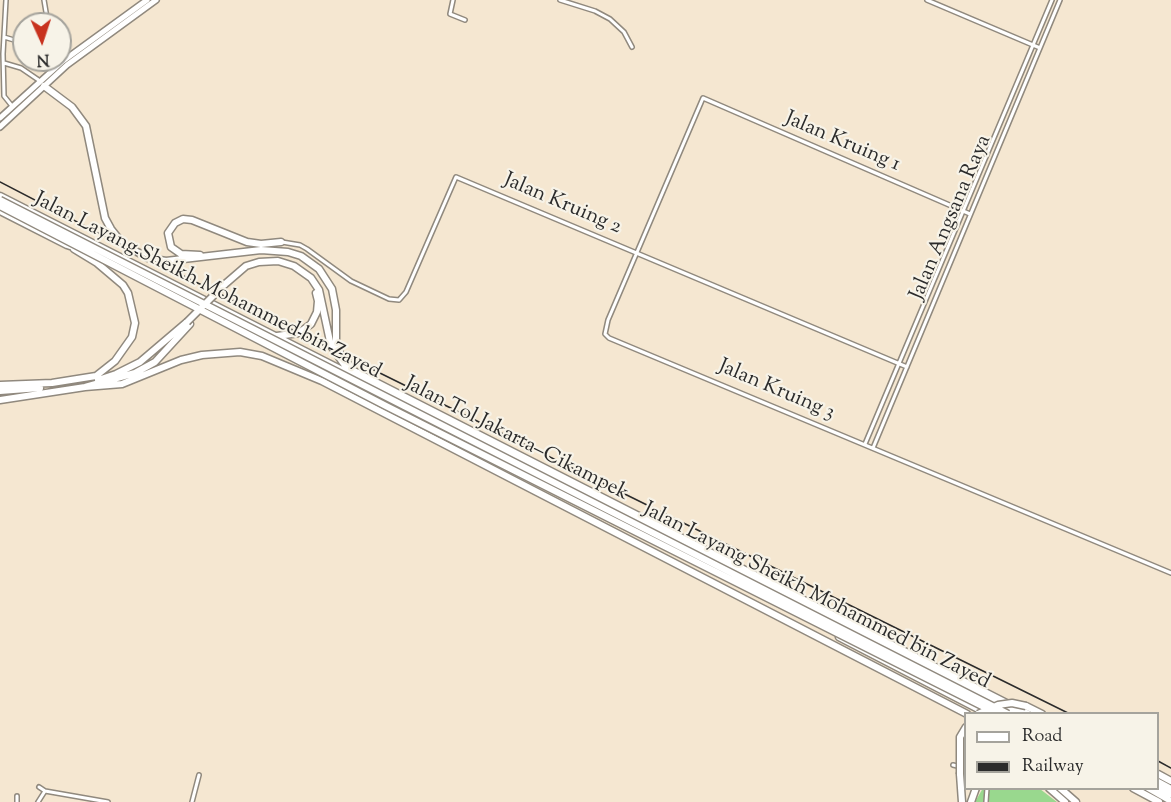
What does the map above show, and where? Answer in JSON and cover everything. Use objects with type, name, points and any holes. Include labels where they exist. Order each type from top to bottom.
[{"type":"highway","points":[[42,83],[72,107],[86,126],[105,218],[123,244],[148,258],[166,261],[182,261],[261,250],[301,255],[314,263],[328,282],[334,296],[335,335],[338,350],[346,362],[358,373]]},
{"type":"highway","name":"Jalan Tol Jakarta–Cikampek","points":[[0,198],[1014,712]]},
{"type":"highway","name":"Jalan Layang Sheikh Mohammed bin Zayed","points":[[0,198],[1004,712]]},
{"type":"highway","name":"Jalan Tol Jakarta–Cikampek","points":[[0,208],[67,245],[92,255],[984,712]]},
{"type":"highway","name":"Jalan Layang Sheikh Mohammed bin Zayed","points":[[0,208],[386,406],[995,712]]},
{"type":"highway","points":[[216,255],[186,255],[176,251],[168,242],[170,228],[175,223],[187,219],[248,242],[280,242]]},
{"type":"highway","points":[[0,385],[52,383],[96,376],[115,361],[134,332],[135,323],[123,285],[97,263],[67,245]]},
{"type":"highway","points":[[85,387],[135,373],[155,362],[188,323],[246,266],[259,262],[284,262],[300,269],[311,278],[319,290],[328,336],[335,354],[346,367],[1024,712]]},
{"type":"highway","points":[[225,286],[244,272],[267,264],[286,266],[307,279],[315,290],[318,301],[317,312],[311,324],[299,333],[273,336]]},
{"type":"highway","points":[[0,391],[77,384],[116,374],[150,355],[188,323]]},
{"type":"highway","points":[[0,400],[85,387],[122,384],[181,360],[202,355],[224,352],[251,353],[292,367],[530,487],[964,712]]},
{"type":"highway","points":[[982,712],[998,705],[1012,704],[1026,706],[1038,712]]},
{"type":"highway","points":[[963,802],[959,747],[964,728]]},
{"type":"highway","points":[[1050,790],[1065,802]]},
{"type":"highway","points":[[1061,790],[1076,802]]},
{"type":"highway","points":[[1135,790],[1162,802]]},
{"type":"highway","points":[[1141,790],[1162,802]]},
{"type":"highway","points":[[1150,790],[1171,801]]},
{"type":"main road","points":[[0,128],[42,83],[88,42],[147,0]]},
{"type":"main road","points":[[53,73],[156,0]]},
{"type":"main road","points":[[0,118],[42,83]]},
{"type":"street","points":[[6,0],[2,21],[4,37],[1,54],[4,63],[4,96],[12,106]]},
{"type":"street","points":[[453,0],[450,14],[465,20]]},
{"type":"street","points":[[560,0],[595,11],[610,19],[624,32],[632,46]]},
{"type":"street","points":[[927,0],[1040,48]]},
{"type":"street","name":"Jalan Angsana Raya","points":[[865,444],[1052,0]]},
{"type":"street","name":"Jalan Angsana Raya","points":[[873,448],[1060,0]]},
{"type":"street","points":[[4,37],[12,39]]},
{"type":"street","points":[[4,63],[21,68],[42,83]]},
{"type":"street","name":"Jalan Kruing 1","points":[[703,98],[970,214]]},
{"type":"street","name":"Jalan Kruing 3","points":[[703,98],[606,324],[605,331],[609,338],[1171,573]]},
{"type":"street","name":"Jalan Kruing 2","points":[[280,242],[300,245],[351,281],[389,299],[398,300],[406,292],[456,177],[907,367]]},
{"type":"street","points":[[192,802],[200,775]]},
{"type":"street","points":[[39,787],[45,791],[86,800],[108,802]]},
{"type":"street","points":[[38,802],[45,791]]},
{"type":"street","points":[[17,802],[18,796]]},
{"type":"green space","points":[[982,790],[1041,790],[1057,802],[975,802]]},
{"type":"railway","points":[[0,182],[137,253],[1066,712]]},
{"type":"railway","points":[[1159,762],[1171,768]]}]
